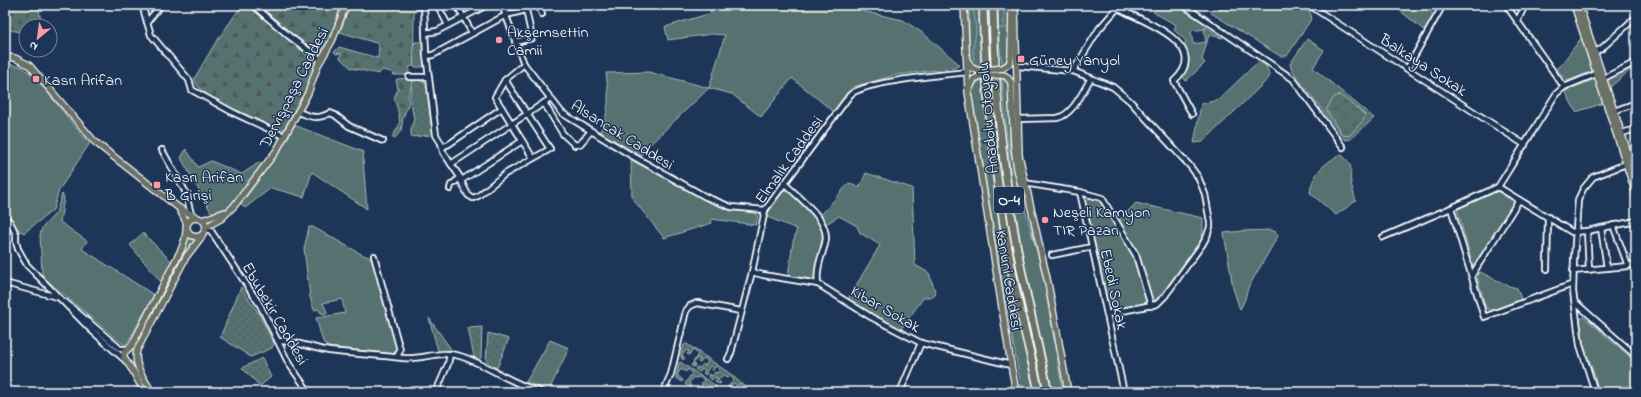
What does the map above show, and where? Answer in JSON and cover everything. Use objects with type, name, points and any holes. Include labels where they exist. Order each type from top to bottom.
[{"type":"highway","name":"Anadolu Otoyolu","points":[[983,5],[988,98],[1000,202],[1015,284],[1039,392]]},
{"type":"highway","name":"Anadolu Otoyolu","points":[[993,5],[997,98],[1009,198],[1024,286],[1048,392]]},
{"type":"main road","name":"Dervişpaşa Caddesi","points":[[206,228],[222,218],[234,206],[276,150],[310,88],[320,59],[332,41],[346,5]]},
{"type":"main road","name":"Kanuni Caddesi","points":[[964,5],[968,92],[1016,392]]},
{"type":"main road","points":[[968,92],[974,79],[980,74],[1002,71],[1009,64],[1011,56],[1012,5]]},
{"type":"main road","points":[[1015,5],[1018,66],[1019,156],[1024,183],[1043,257],[1068,392]]},
{"type":"main road","points":[[1574,5],[1596,74],[1622,133],[1636,177]]},
{"type":"main road","points":[[1580,5],[1594,52],[1604,78],[1626,164],[1636,194]]},
{"type":"main road","points":[[966,56],[972,68],[980,74]]},
{"type":"main road","points":[[5,57],[15,58],[29,65],[95,142],[179,208],[201,219],[206,228],[202,236],[186,257],[151,323],[133,361],[129,362],[125,360]]},
{"type":"main road","points":[[1002,71],[1011,82],[1014,146],[1017,169],[1043,257]]},
{"type":"main road","points":[[144,392],[133,371],[125,360],[124,353],[132,345],[178,258],[185,239],[186,226],[194,218],[201,219],[219,215],[234,206]]},
{"type":"main road","points":[[179,208],[190,235],[196,237],[202,236]]},
{"type":"main road","points":[[128,349],[133,351],[136,355],[137,364],[152,392]]},
{"type":"street","points":[[142,5],[151,35],[190,80],[192,90],[234,114],[284,136]]},
{"type":"street","points":[[147,22],[161,5]]},
{"type":"street","points":[[253,5],[288,36],[320,59]]},
{"type":"street","points":[[424,5],[426,56],[436,135],[442,143],[443,152],[461,179],[468,195],[473,198],[478,196],[505,174],[550,149],[505,80]]},
{"type":"street","points":[[457,5],[472,33]]},
{"type":"street","points":[[425,33],[437,31],[487,5]]},
{"type":"street","name":"Alsancak Caddesi","points":[[502,5],[524,64],[562,113],[667,176],[706,197],[731,207],[765,210]]},
{"type":"street","points":[[538,5],[542,14]]},
{"type":"street","points":[[1183,5],[1293,79],[1343,147]]},
{"type":"street","name":"Balkaya Sokak","points":[[1309,5],[1525,145]]},
{"type":"street","points":[[1407,69],[1443,5]]},
{"type":"street","points":[[1506,5],[1564,87]]},
{"type":"street","points":[[1518,22],[1525,5]]},
{"type":"street","points":[[426,56],[433,55],[506,15],[525,7],[532,38],[515,42]]},
{"type":"street","points":[[1072,71],[1099,29],[1119,7],[1169,34],[1178,42],[1184,52],[1185,60],[1182,72],[1174,81],[1192,114]]},
{"type":"street","points":[[440,8],[448,25]]},
{"type":"street","points":[[1594,52],[1601,49],[1636,17]]},
{"type":"street","points":[[1604,78],[1636,62]]},
{"type":"street","points":[[524,64],[505,80],[495,97],[532,158]]},
{"type":"street","points":[[1018,66],[1072,71],[1122,92],[1190,166],[1204,189],[1210,222],[1207,236],[1162,300],[1151,306],[1107,314]]},
{"type":"street","name":"Elmalık Caddesi","points":[[728,359],[731,353],[752,272],[765,210],[852,92],[893,81],[967,72]]},
{"type":"street","points":[[1383,237],[1498,187],[1556,94],[1564,87],[1596,74]]},
{"type":"street","points":[[410,76],[428,77]]},
{"type":"street","points":[[1018,119],[1057,118],[1063,116],[1071,109],[1091,78]]},
{"type":"street","points":[[451,164],[550,99]]},
{"type":"street","points":[[1612,112],[1636,102]]},
{"type":"street","points":[[544,103],[563,134],[575,145],[580,144],[591,131]]},
{"type":"street","points":[[442,147],[449,144],[502,108]]},
{"type":"street","points":[[298,112],[313,118],[320,118],[330,113],[349,126],[383,141]]},
{"type":"street","points":[[1622,133],[1636,129]]},
{"type":"street","points":[[450,189],[451,186],[461,179],[522,141]]},
{"type":"street","points":[[162,150],[185,191],[191,214]]},
{"type":"street","points":[[1595,392],[1580,345],[1574,301],[1573,272],[1578,200],[1586,185],[1596,175],[1626,164]]},
{"type":"street","points":[[784,183],[819,218],[826,231],[826,240],[817,268],[818,284]]},
{"type":"street","points":[[1024,183],[1099,196],[1108,205],[1138,258],[1151,306]]},
{"type":"street","points":[[1498,187],[1572,232],[1587,231],[1636,221]]},
{"type":"street","name":"Ebedi Sokak","points":[[1080,192],[1124,392]]},
{"type":"street","points":[[1472,275],[1519,200]]},
{"type":"street","points":[[1450,208],[1484,317],[1573,284]]},
{"type":"street","points":[[1547,269],[1548,217]]},
{"type":"street","points":[[5,219],[10,222],[16,234],[18,249],[27,265],[90,329],[125,360]]},
{"type":"street","points":[[1613,225],[1628,266]]},
{"type":"street","name":"Ebubekir Caddesi","points":[[206,228],[215,237],[260,305],[289,364],[309,392]]},
{"type":"street","points":[[1601,228],[1607,268]]},
{"type":"street","points":[[1587,231],[1589,270]]},
{"type":"street","points":[[1052,255],[1092,247]]},
{"type":"street","points":[[374,256],[400,350],[397,357]]},
{"type":"street","points":[[1573,272],[1628,266],[1636,263]]},
{"type":"street","name":"Kibar Sokak","points":[[752,272],[818,284],[871,317],[921,343],[1011,365]]},
{"type":"street","points":[[5,283],[59,297],[117,346],[124,350],[128,349]]},
{"type":"street","points":[[1574,301],[1636,356]]},
{"type":"street","points":[[662,392],[671,374],[688,307],[697,303],[741,311]]},
{"type":"street","points":[[278,341],[328,350],[397,357],[415,358],[437,353],[450,354],[471,360],[526,388],[541,392]]},
{"type":"street","points":[[900,392],[921,343]]},
{"type":"street","points":[[436,392],[448,364],[450,354]]},
{"type":"green space","points":[[5,5],[38,5],[40,18],[18,18],[18,31],[5,29]]},
{"type":"green space","points":[[242,5],[249,5],[296,46],[314,59],[315,62],[305,92],[284,129],[279,131],[231,109],[206,94],[198,86],[194,79],[214,45]]},
{"type":"green space","points":[[257,5],[341,5],[325,45],[316,54],[270,18]]},
{"type":"green space","points":[[350,5],[387,5],[392,7],[393,5],[422,5],[422,9],[416,11],[414,14],[414,65],[409,68],[409,75],[394,75],[391,72],[382,70],[379,74],[351,68],[340,58],[341,53],[336,54],[334,52],[339,47],[378,58],[379,44],[340,32]]},
{"type":"green space","points":[[709,5],[863,5],[862,11],[903,20],[924,34],[960,65],[954,68],[896,75],[853,87],[834,112],[792,78],[761,117],[732,94],[709,88],[725,35],[712,34],[668,40],[665,27],[711,13]]},
{"type":"green space","points":[[969,5],[980,5],[981,67],[974,66],[969,57]]},
{"type":"green space","points":[[998,5],[1009,5],[1009,54],[1006,61],[1002,64],[999,42]]},
{"type":"green space","points":[[1160,5],[1177,5],[1207,25],[1204,29],[1191,31],[1193,44],[1206,42],[1204,31],[1206,27],[1223,38],[1209,35],[1202,59],[1205,63],[1186,81],[1181,74],[1184,71],[1183,47],[1186,41],[1174,30],[1176,25],[1153,12]]},
{"type":"green space","points":[[1215,5],[1302,5],[1309,10],[1312,18],[1287,56],[1280,56],[1211,13]]},
{"type":"green space","points":[[1393,5],[1419,5],[1434,14],[1425,31]]},
{"type":"green space","points":[[1582,37],[1593,71],[1567,81],[1557,70]]},
{"type":"green space","points":[[1307,39],[1324,50],[1313,68],[1374,118],[1351,139],[1345,140],[1292,70],[1290,64]]},
{"type":"green space","points":[[415,42],[424,42],[425,67],[414,67],[413,47]]},
{"type":"green space","points":[[1259,61],[1266,66],[1270,76],[1268,79],[1203,142],[1194,143],[1201,104],[1218,100]]},
{"type":"green space","points":[[5,63],[22,67],[37,79],[83,137],[90,143],[59,190],[53,210],[24,233],[13,224],[5,202]]},
{"type":"green space","points":[[1636,65],[1609,88],[1606,79]]},
{"type":"green space","points":[[649,72],[709,88],[644,150],[641,156],[600,132],[606,117],[608,103],[606,73]]},
{"type":"green space","points":[[408,78],[413,80],[409,93],[409,102],[403,118],[401,131],[395,138],[392,137],[399,122],[394,98],[398,89],[396,80]]},
{"type":"green space","points":[[983,79],[988,145],[999,225],[1034,392],[1022,392],[1003,287],[972,95],[975,85]]},
{"type":"green space","points":[[1002,79],[1009,84],[1010,149],[1018,185],[1042,269],[1063,392],[1053,392],[1024,262],[1011,183]]},
{"type":"green space","points":[[1595,79],[1604,103],[1576,112],[1565,91]]},
{"type":"green space","points":[[413,80],[423,81],[427,85],[432,131],[430,135],[411,137],[411,129],[414,119],[410,98]]},
{"type":"green space","points":[[1340,95],[1365,115],[1363,121],[1349,136],[1343,135],[1326,110],[1334,97]]},
{"type":"green space","points":[[294,125],[364,152],[363,159],[367,209],[312,172],[304,197],[271,188],[245,208],[241,204],[279,152]]},
{"type":"green space","points":[[186,149],[198,167],[211,161],[242,174],[260,162],[263,163],[248,186],[234,202],[227,208],[211,212],[181,158]]},
{"type":"green space","points":[[1340,155],[1347,160],[1351,168],[1351,182],[1356,201],[1336,215],[1310,193],[1313,180],[1316,175],[1324,166]]},
{"type":"green space","points":[[631,160],[704,199],[731,209],[755,213],[758,215],[756,225],[711,219],[712,223],[664,238],[632,198]]},
{"type":"green space","points":[[866,173],[912,188],[915,265],[929,273],[936,294],[933,297],[924,297],[901,329],[866,311],[848,299],[880,245],[860,233],[857,226],[839,216],[826,224],[821,215],[849,183],[859,188]]},
{"type":"green space","points":[[783,190],[787,190],[818,221],[823,234],[814,278],[812,279],[788,276],[793,242],[797,229],[767,217]]},
{"type":"green space","points":[[1497,191],[1515,202],[1473,266],[1457,209]]},
{"type":"green space","points":[[62,194],[64,198],[60,222],[87,241],[82,249],[154,295],[127,344],[123,344],[44,278],[42,273],[40,235],[42,228],[56,213]]},
{"type":"green space","points":[[1083,197],[1097,200],[1101,203],[1135,259],[1146,302],[1143,305],[1109,310]]},
{"type":"green space","points":[[1136,203],[1203,218],[1203,232],[1201,240],[1160,296],[1154,301],[1151,299],[1138,253],[1120,222],[1120,219]]},
{"type":"green space","points":[[309,227],[313,227],[363,255],[372,258],[397,347],[394,354],[328,347],[323,342],[316,318],[345,313],[342,299],[323,303],[327,312],[325,314],[321,313],[318,309],[314,310],[310,297],[304,249]]},
{"type":"green space","points":[[1270,230],[1276,232],[1278,236],[1248,288],[1240,310],[1233,288],[1224,233]]},
{"type":"green space","points":[[143,233],[172,262],[161,282],[130,245]]},
{"type":"green space","points":[[188,238],[195,240],[190,245],[135,349],[132,348],[182,256]]},
{"type":"green space","points":[[1480,272],[1509,286],[1517,288],[1521,299],[1492,311],[1486,308],[1477,277]]},
{"type":"green space","points":[[241,287],[259,314],[274,344],[272,348],[251,357],[220,337]]},
{"type":"green space","points":[[1584,317],[1636,362],[1636,392],[1599,392],[1594,373],[1583,345],[1580,319]]},
{"type":"green space","points":[[429,318],[453,352],[438,351]]},
{"type":"green space","points":[[482,327],[481,358],[479,359],[474,357],[468,328]]},
{"type":"green space","points":[[488,333],[509,339],[497,368],[488,363],[486,360]]},
{"type":"green space","points":[[550,340],[569,348],[551,386],[552,392],[526,382]]},
{"type":"green space","points":[[687,344],[732,375],[746,388],[743,392],[740,392],[744,388],[739,384],[737,386],[734,383],[728,389],[731,392],[727,392],[725,390],[734,380],[730,376],[728,378],[724,374],[718,380],[721,383],[719,384],[715,382],[717,378],[714,377],[712,380],[708,377],[709,374],[712,376],[715,372],[718,373],[720,369],[716,366],[712,371],[712,367],[710,366],[706,372],[706,375],[703,373],[705,370],[702,369],[700,372],[695,369],[697,367],[700,368],[703,364],[705,366],[708,361],[704,358],[700,363],[698,362],[700,359],[697,358],[693,364],[695,365],[694,367],[691,366],[698,354],[693,350],[689,355],[687,354],[689,351],[686,350],[682,356],[685,358],[683,360],[681,353],[684,345]]},
{"type":"green space","points":[[262,358],[271,377],[260,386],[242,368]]},
{"type":"green space","points":[[680,362],[716,386],[717,389],[714,392],[710,392],[715,387],[710,385],[709,387],[704,384],[700,391],[701,392],[697,392],[704,380],[699,377],[693,377],[689,383],[691,385],[690,387],[685,384],[692,373],[688,369],[686,372],[681,369],[677,375],[683,380],[682,382],[676,378]]},
{"type":"waterway","points":[[973,5],[976,31],[973,51],[974,60]]},
{"type":"waterway","points":[[1004,5],[1004,28]]},
{"type":"waterway","points":[[999,28],[1007,28]]},
{"type":"place","name":"Akşemsettin Camii","points":[[499,40]]},
{"type":"place","name":"Güney Yanyol","points":[[1021,59]]},
{"type":"place","name":"Kasrı Arifan","points":[[36,79]]},
{"type":"place","name":"Kasrı Arifan B Girişi","points":[[157,185]]},
{"type":"place","name":"Neşeli Kamyon TIR Pazarı","points":[[1045,220]]}]
